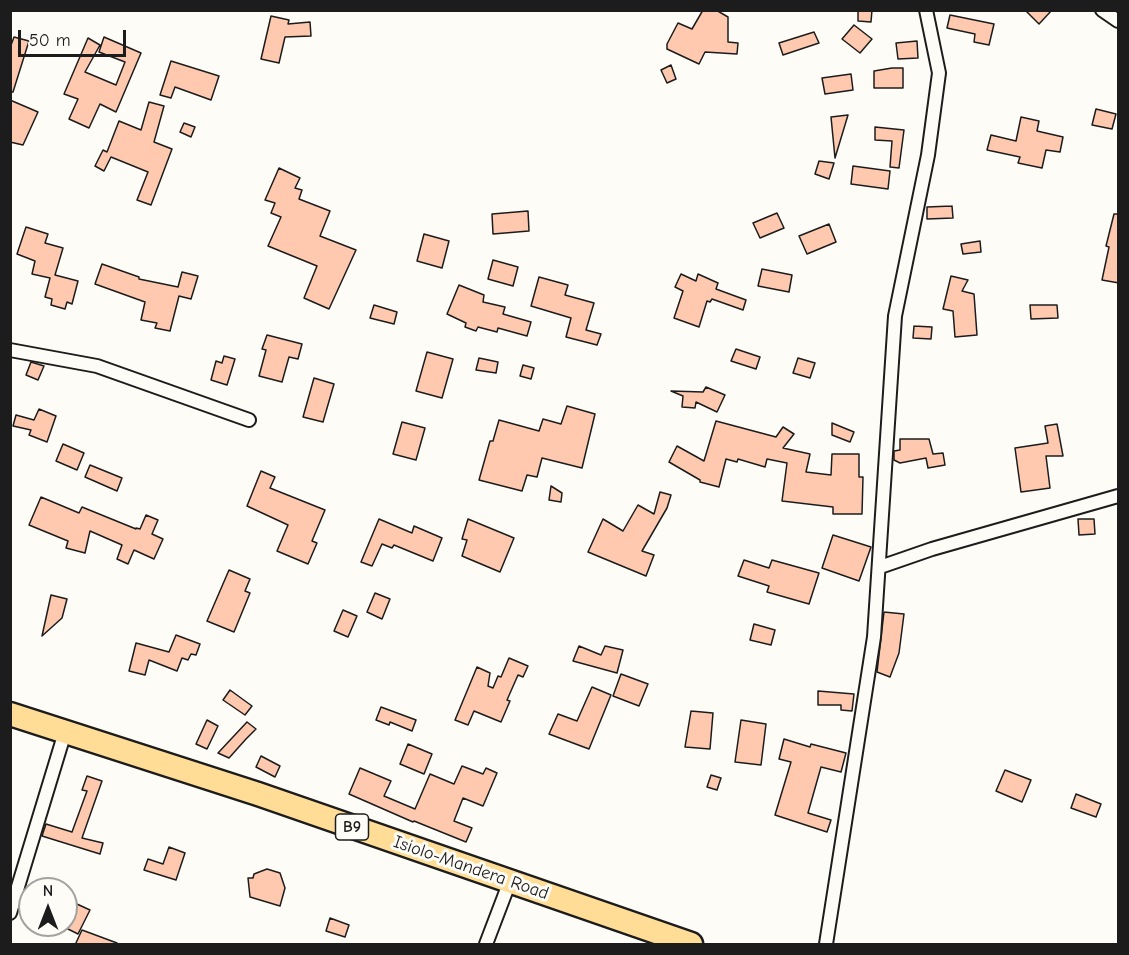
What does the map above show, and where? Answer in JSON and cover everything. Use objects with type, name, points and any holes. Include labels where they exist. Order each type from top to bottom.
[{"type":"highway","name":"Isiolo-Mandera Road","points":[[10,714],[258,794],[691,945]]},
{"type":"street","points":[[826,945],[874,637],[895,316],[928,155],[939,73],[926,10]]},
{"type":"street","points":[[1102,10],[1119,21]]},
{"type":"street","points":[[10,350],[97,366],[249,420]]},
{"type":"street","points":[[880,567],[932,549],[1119,496]]},
{"type":"street","points":[[10,914],[65,732]]},
{"type":"street","points":[[486,945],[510,881]]},
{"type":"building","points":[[703,10],[716,10],[728,17],[728,42],[738,43],[737,54],[705,52],[699,64],[667,49],[667,44],[678,23],[692,29]]},
{"type":"building","points":[[858,10],[872,10],[871,22],[858,21]]},
{"type":"building","points":[[1025,10],[1052,10],[1039,24]]},
{"type":"building","points":[[950,15],[994,24],[989,45],[974,42],[975,34],[947,28]]},
{"type":"building","points":[[271,16],[289,20],[288,24],[310,22],[311,36],[285,37],[279,63],[261,59]]},
{"type":"building","points":[[854,25],[872,39],[860,53],[842,39]]},
{"type":"building","points":[[814,32],[819,43],[783,55],[779,43]]},
{"type":"building","points":[[14,37],[29,41],[13,92],[10,92],[10,48]]},
{"type":"building","points":[[104,37],[141,53],[116,112],[100,104],[89,128],[69,119],[78,99],[64,94],[88,38],[100,45],[85,72],[116,85],[125,62],[99,52]]},
{"type":"building","points":[[917,41],[918,58],[898,59],[896,43]]},
{"type":"building","points":[[171,61],[219,76],[211,100],[175,87],[171,98],[160,95]]},
{"type":"building","points":[[671,65],[676,79],[667,83],[661,70]]},
{"type":"building","points":[[903,68],[903,88],[874,88],[874,71]]},
{"type":"building","points":[[851,74],[853,90],[825,94],[822,78]]},
{"type":"building","points":[[10,100],[38,112],[23,145],[10,142]]},
{"type":"building","points":[[149,102],[164,106],[154,142],[172,149],[151,205],[137,200],[148,172],[111,157],[104,171],[95,166],[103,150],[107,152],[119,121],[141,130]]},
{"type":"building","points":[[1096,109],[1116,114],[1112,129],[1092,125]]},
{"type":"building","points":[[848,115],[835,158],[831,117]]},
{"type":"building","points":[[1021,117],[1039,121],[1037,131],[1063,137],[1060,152],[1046,150],[1042,168],[1018,163],[1020,157],[987,150],[991,135],[1016,141]]},
{"type":"building","points":[[184,123],[195,127],[191,137],[180,132]]},
{"type":"building","points":[[875,127],[904,130],[899,168],[890,167],[892,141],[875,140]]},
{"type":"building","points":[[819,161],[834,163],[829,179],[815,174]]},
{"type":"building","points":[[853,166],[890,171],[888,189],[851,184]]},
{"type":"building","points":[[279,168],[300,178],[295,188],[302,190],[299,199],[330,211],[320,236],[356,250],[329,309],[304,298],[317,266],[268,246],[281,217],[271,213],[275,203],[265,200]]},
{"type":"building","points":[[952,206],[953,218],[927,219],[927,207]]},
{"type":"building","points":[[528,211],[529,231],[493,234],[492,214]]},
{"type":"building","points":[[777,213],[784,228],[760,238],[753,223]]},
{"type":"building","points":[[1114,214],[1119,214],[1119,283],[1102,280],[1109,247],[1106,246]]},
{"type":"building","points":[[829,224],[836,242],[807,254],[799,236]]},
{"type":"building","points":[[26,227],[48,234],[45,243],[63,248],[55,275],[78,281],[72,304],[67,302],[65,309],[51,305],[52,299],[45,297],[50,278],[32,274],[35,261],[17,254]]},
{"type":"building","points":[[424,234],[449,241],[442,268],[417,261]]},
{"type":"building","points":[[980,241],[981,252],[963,254],[961,244]]},
{"type":"building","points":[[493,260],[518,267],[513,286],[488,279]]},
{"type":"building","points":[[102,264],[139,277],[139,279],[178,287],[182,272],[198,276],[191,299],[179,296],[170,331],[155,328],[157,323],[141,320],[145,302],[95,284]]},
{"type":"building","points":[[762,269],[792,275],[789,292],[758,286]]},
{"type":"building","points":[[681,274],[696,281],[698,274],[718,283],[716,289],[746,300],[743,310],[712,299],[710,302],[707,301],[699,327],[674,318],[683,291],[675,287]]},
{"type":"building","points":[[951,276],[968,280],[962,291],[974,294],[977,335],[955,337],[953,311],[943,309]]},
{"type":"building","points":[[539,277],[568,285],[565,295],[594,303],[586,330],[601,334],[597,345],[566,337],[571,318],[531,306]]},
{"type":"building","points":[[459,285],[484,295],[483,302],[505,307],[503,314],[531,322],[527,336],[498,328],[497,332],[478,327],[476,331],[465,327],[466,323],[447,314]]},
{"type":"building","points":[[374,305],[397,312],[394,324],[370,318]]},
{"type":"building","points":[[1030,305],[1057,305],[1058,318],[1031,319]]},
{"type":"building","points":[[914,326],[932,327],[931,339],[913,338]]},
{"type":"building","points":[[267,335],[302,344],[298,359],[289,357],[282,382],[259,376],[266,350],[262,349]]},
{"type":"building","points":[[736,349],[760,357],[756,369],[731,361]]},
{"type":"building","points":[[427,352],[453,359],[442,398],[416,391]]},
{"type":"building","points":[[224,356],[235,359],[227,385],[211,380],[216,361],[222,363]]},
{"type":"building","points":[[479,358],[498,362],[496,373],[476,370]]},
{"type":"building","points":[[798,358],[815,363],[810,378],[793,373]]},
{"type":"building","points":[[31,362],[44,366],[38,380],[26,375]]},
{"type":"building","points":[[523,365],[534,368],[531,379],[520,376]]},
{"type":"building","points":[[314,378],[334,384],[323,422],[303,417]]},
{"type":"building","points":[[706,387],[725,395],[717,412],[696,402],[695,408],[682,407],[683,396],[671,391],[703,392]]},
{"type":"building","points":[[567,406],[595,414],[582,468],[542,458],[537,477],[527,475],[522,491],[479,480],[490,441],[493,441],[499,420],[539,431],[543,419],[561,424]]},
{"type":"building","points":[[39,409],[56,416],[47,442],[29,435],[31,430],[13,426],[16,415],[34,420]]},
{"type":"building","points":[[716,421],[776,437],[783,427],[794,434],[783,448],[810,454],[806,472],[831,475],[832,454],[859,454],[859,477],[863,477],[862,514],[833,514],[833,507],[782,501],[787,463],[767,459],[765,467],[738,459],[737,462],[726,459],[719,487],[700,482],[669,462],[677,446],[704,461]]},
{"type":"building","points":[[402,422],[425,428],[416,460],[393,454]]},
{"type":"building","points":[[832,423],[854,432],[850,442],[832,435]]},
{"type":"building","points":[[1057,424],[1063,456],[1046,456],[1050,488],[1021,492],[1015,448],[1048,443],[1045,426]]},
{"type":"building","points":[[900,439],[929,439],[933,454],[943,453],[945,465],[928,468],[926,458],[900,463],[894,460],[894,451],[900,450]]},
{"type":"building","points":[[63,444],[84,453],[77,470],[56,461]]},
{"type":"building","points":[[90,465],[122,478],[117,491],[85,477]]},
{"type":"building","points":[[261,471],[275,477],[270,488],[325,510],[312,541],[317,543],[308,564],[277,551],[288,525],[247,506]]},
{"type":"building","points":[[551,486],[562,493],[561,502],[549,500]]},
{"type":"building","points":[[660,492],[671,495],[667,508],[642,551],[654,555],[646,576],[588,552],[603,519],[623,531],[638,505],[654,514]]},
{"type":"building","points":[[41,497],[79,513],[82,507],[136,529],[140,529],[146,515],[158,520],[152,534],[163,539],[154,559],[134,550],[128,564],[117,559],[122,545],[90,531],[85,553],[66,548],[68,541],[29,525]]},
{"type":"building","points":[[379,519],[412,533],[414,526],[442,538],[433,561],[394,545],[392,548],[382,544],[372,566],[361,562]]},
{"type":"building","points":[[468,519],[514,538],[500,572],[462,556],[467,540],[462,539]]},
{"type":"building","points":[[1078,519],[1094,519],[1095,534],[1079,535]]},
{"type":"building","points":[[833,535],[871,547],[859,581],[822,568]]},
{"type":"building","points":[[744,560],[769,568],[772,560],[819,573],[809,604],[767,592],[769,586],[738,576]]},
{"type":"building","points":[[229,570],[250,579],[245,591],[250,593],[234,632],[207,621]]},
{"type":"building","points":[[375,593],[390,599],[382,619],[367,612]]},
{"type":"building","points":[[51,595],[67,599],[62,618],[42,636]]},
{"type":"building","points":[[343,610],[357,616],[348,637],[334,631]]},
{"type":"building","points":[[884,612],[904,614],[899,653],[890,677],[877,672]]},
{"type":"building","points":[[754,624],[775,630],[771,645],[750,640]]},
{"type":"building","points":[[176,635],[200,644],[196,655],[191,654],[188,660],[182,658],[177,671],[149,660],[145,675],[129,671],[136,643],[169,652]]},
{"type":"building","points":[[579,646],[601,655],[605,646],[623,650],[617,673],[573,661]]},
{"type":"building","points":[[509,658],[528,666],[523,677],[518,675],[507,700],[510,701],[501,722],[474,711],[468,725],[455,720],[477,667],[490,673],[488,686],[493,688],[498,676],[501,677]]},
{"type":"building","points":[[621,674],[648,684],[639,706],[613,696]]},
{"type":"building","points":[[592,687],[611,695],[589,749],[549,734],[558,714],[577,721]]},
{"type":"building","points":[[230,690],[252,706],[245,715],[223,700]]},
{"type":"building","points":[[818,691],[854,694],[852,711],[841,710],[841,705],[818,705]]},
{"type":"building","points":[[381,707],[416,720],[412,731],[390,722],[389,725],[376,720]]},
{"type":"building","points":[[691,711],[713,713],[710,749],[685,747]]},
{"type":"building","points":[[207,720],[218,726],[207,749],[196,744]]},
{"type":"building","points":[[741,720],[766,724],[761,765],[735,762]]},
{"type":"building","points":[[247,722],[256,729],[229,758],[218,753]]},
{"type":"building","points":[[784,739],[810,747],[811,744],[846,753],[841,772],[821,767],[808,813],[831,820],[827,832],[775,815],[791,762],[779,759]]},
{"type":"building","points":[[408,744],[432,754],[424,774],[400,764]]},
{"type":"building","points":[[261,756],[280,766],[275,777],[256,767]]},
{"type":"building","points":[[462,766],[483,774],[486,768],[497,773],[483,806],[463,798],[454,821],[472,828],[466,842],[349,794],[360,768],[391,781],[384,796],[415,809],[430,774],[454,784]]},
{"type":"building","points":[[1005,770],[1031,780],[1022,802],[996,791]]},
{"type":"building","points":[[711,775],[721,778],[717,790],[707,787]]},
{"type":"building","points":[[87,776],[102,781],[82,838],[103,843],[100,854],[42,836],[46,824],[72,832],[87,791],[82,790]]},
{"type":"building","points":[[1076,794],[1101,804],[1096,817],[1071,808]]},
{"type":"building","points":[[169,847],[185,853],[176,880],[144,870],[148,859],[163,864]]},
{"type":"building","points":[[267,869],[280,873],[285,888],[280,906],[250,897],[248,878],[253,878],[254,874]]},
{"type":"building","points":[[78,904],[90,910],[78,934]]},
{"type":"building","points":[[330,918],[349,925],[345,937],[326,931]]},
{"type":"building","points":[[82,930],[117,943],[117,945],[75,945]]}]
